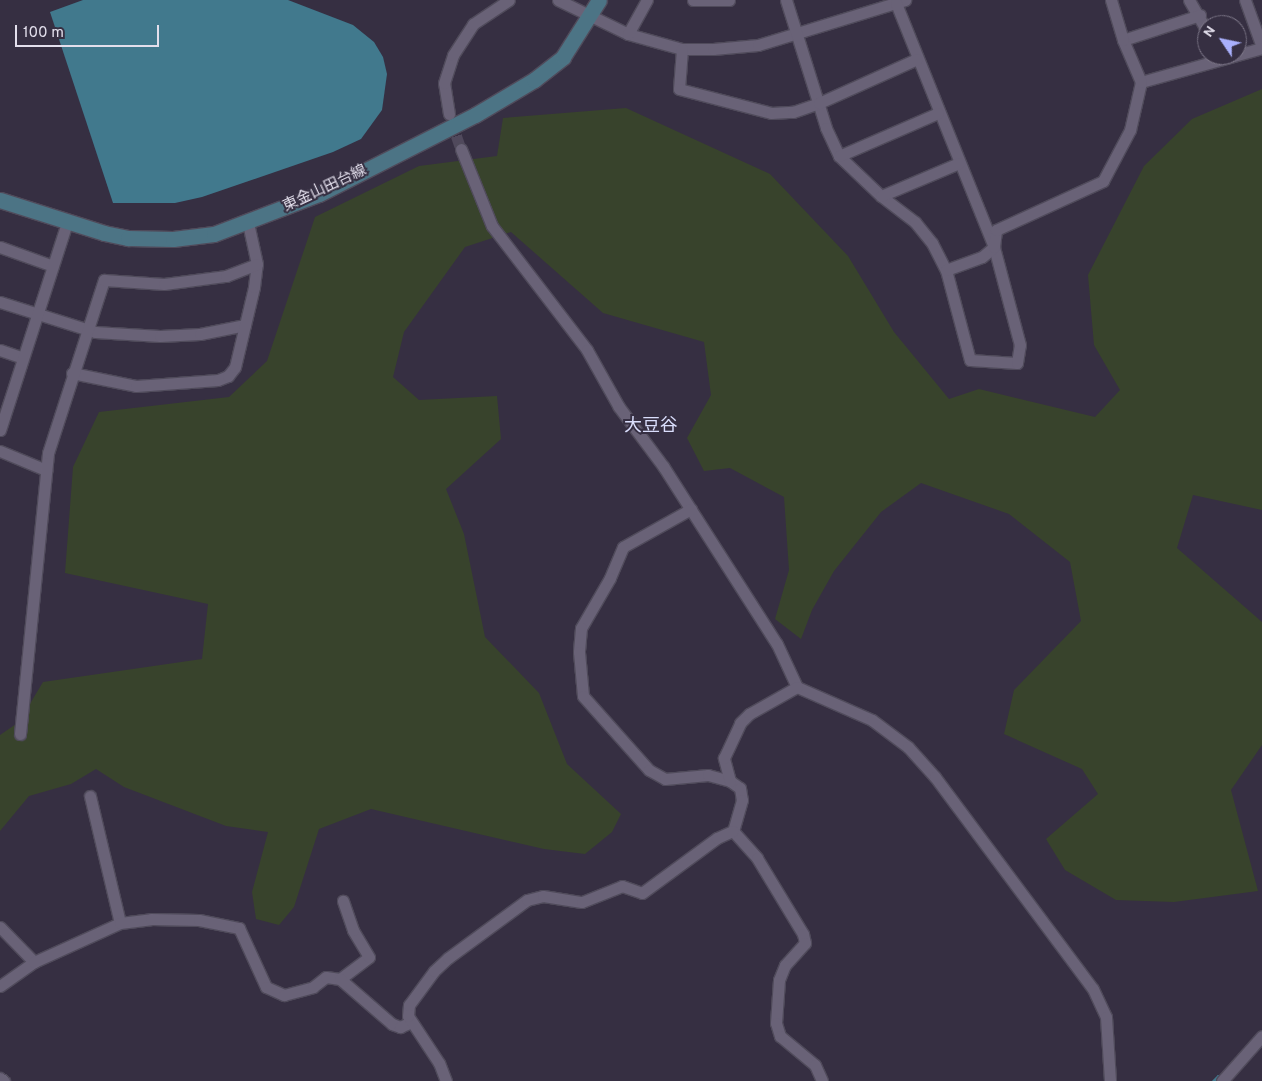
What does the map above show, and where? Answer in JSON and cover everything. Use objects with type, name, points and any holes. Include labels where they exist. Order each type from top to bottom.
[{"type":"main road","name":"東金山田台線","points":[[0,200],[104,233],[152,240],[195,238],[248,222],[319,194],[476,115],[534,80],[562,57],[590,18],[599,0]]},
{"type":"street","points":[[449,114],[444,83],[453,55],[473,24],[509,0]]},
{"type":"street","points":[[558,0],[590,18],[628,34],[682,49],[758,45],[797,33],[900,2],[917,59],[994,247],[1020,345],[1017,363],[970,360],[946,270],[932,243],[915,222],[881,196],[839,156],[819,103],[797,33],[786,0]]},
{"type":"street","points":[[628,34],[647,0]]},
{"type":"street","points":[[693,0],[729,0]]},
{"type":"street","points":[[946,270],[982,257],[994,247],[996,230],[1103,181],[1130,130],[1141,82],[1123,40],[1111,0]]},
{"type":"street","points":[[1189,0],[1200,15]]},
{"type":"street","points":[[1245,0],[1262,48],[1247,51]]},
{"type":"street","points":[[1123,40],[1197,16]]},
{"type":"street","points":[[682,49],[679,89],[771,113],[793,112],[819,103],[917,59]]},
{"type":"street","points":[[1141,82],[1197,64]]},
{"type":"street","points":[[839,156],[938,113]]},
{"type":"street","points":[[461,150],[492,226],[587,350],[619,408],[691,509],[777,644],[797,687],[872,720],[908,747],[935,777],[1101,1002],[1106,1016],[1110,1081]]},
{"type":"street","points":[[881,196],[959,163]]},
{"type":"street","points":[[0,430],[5,396],[23,358],[67,222]]},
{"type":"street","points":[[72,373],[136,386],[218,380],[228,376],[235,367],[257,264],[248,222]]},
{"type":"street","points":[[0,247],[53,266]]},
{"type":"street","points":[[20,734],[46,470],[72,373],[104,280],[164,284],[226,276],[257,264]]},
{"type":"street","points":[[0,302],[86,331],[160,336],[200,334],[245,325]]},
{"type":"street","points":[[0,350],[23,358]]},
{"type":"street","points":[[0,451],[46,470]]},
{"type":"street","points":[[691,509],[623,547],[610,578],[581,628],[580,652],[583,696],[649,770],[665,779],[708,775],[730,781],[742,793],[732,831]]},
{"type":"street","points":[[730,781],[724,758],[740,723],[749,714],[797,687]]},
{"type":"street","points":[[90,796],[120,923]]},
{"type":"street","points":[[446,1081],[439,1063],[411,1022],[409,1005],[434,971],[527,900],[543,896],[582,902],[622,886],[642,893],[717,838],[732,831]]},
{"type":"street","points":[[732,831],[757,858],[803,934],[805,943],[785,964],[779,980],[776,1023],[780,1036],[815,1064],[822,1081]]},
{"type":"street","points":[[340,979],[369,957],[353,930],[343,901]]},
{"type":"street","points":[[0,986],[34,962],[120,923],[151,919],[199,920],[239,928],[266,987],[284,995],[312,987],[326,977],[340,979],[392,1024],[400,1026],[411,1022]]},
{"type":"street","points":[[0,927],[34,962]]},
{"type":"street","points":[[1222,1081],[1262,1036]]},
{"type":"street","points":[[0,1078],[4,1081]]},
{"type":"green space","points":[[1262,89],[1262,510],[1193,495],[1177,548],[1262,622],[1262,745],[1231,790],[1258,891],[1174,902],[1116,900],[1065,870],[1046,839],[1098,794],[1082,769],[1004,734],[1014,690],[1081,621],[1070,562],[1009,514],[921,483],[881,512],[834,571],[812,610],[801,639],[775,619],[789,570],[784,497],[730,468],[704,471],[687,438],[711,395],[704,342],[603,313],[511,232],[465,247],[404,332],[393,377],[419,400],[497,396],[501,439],[446,489],[464,534],[485,637],[539,693],[567,764],[621,814],[612,832],[585,854],[544,849],[371,809],[319,829],[294,907],[279,925],[256,919],[252,892],[268,832],[226,826],[124,787],[96,769],[71,784],[29,796],[0,831],[0,735],[19,722],[43,682],[202,659],[208,604],[65,573],[73,467],[99,412],[229,397],[267,361],[315,217],[419,166],[497,156],[503,118],[626,108],[770,174],[848,256],[894,332],[949,399],[979,389],[1095,417],[1120,390],[1094,345],[1088,275],[1144,166],[1192,119]]},
{"type":"water","points":[[83,0],[288,0],[353,25],[374,42],[383,57],[387,74],[382,110],[361,139],[333,152],[202,197],[175,203],[113,203],[50,12]]},
{"type":"waterway","points":[[1213,1081],[1218,1076],[1222,1079]]},
{"type":"tunnel","points":[[451,120],[461,149]]},
{"type":"district","name":"大豆谷","points":[[651,427]]}]
